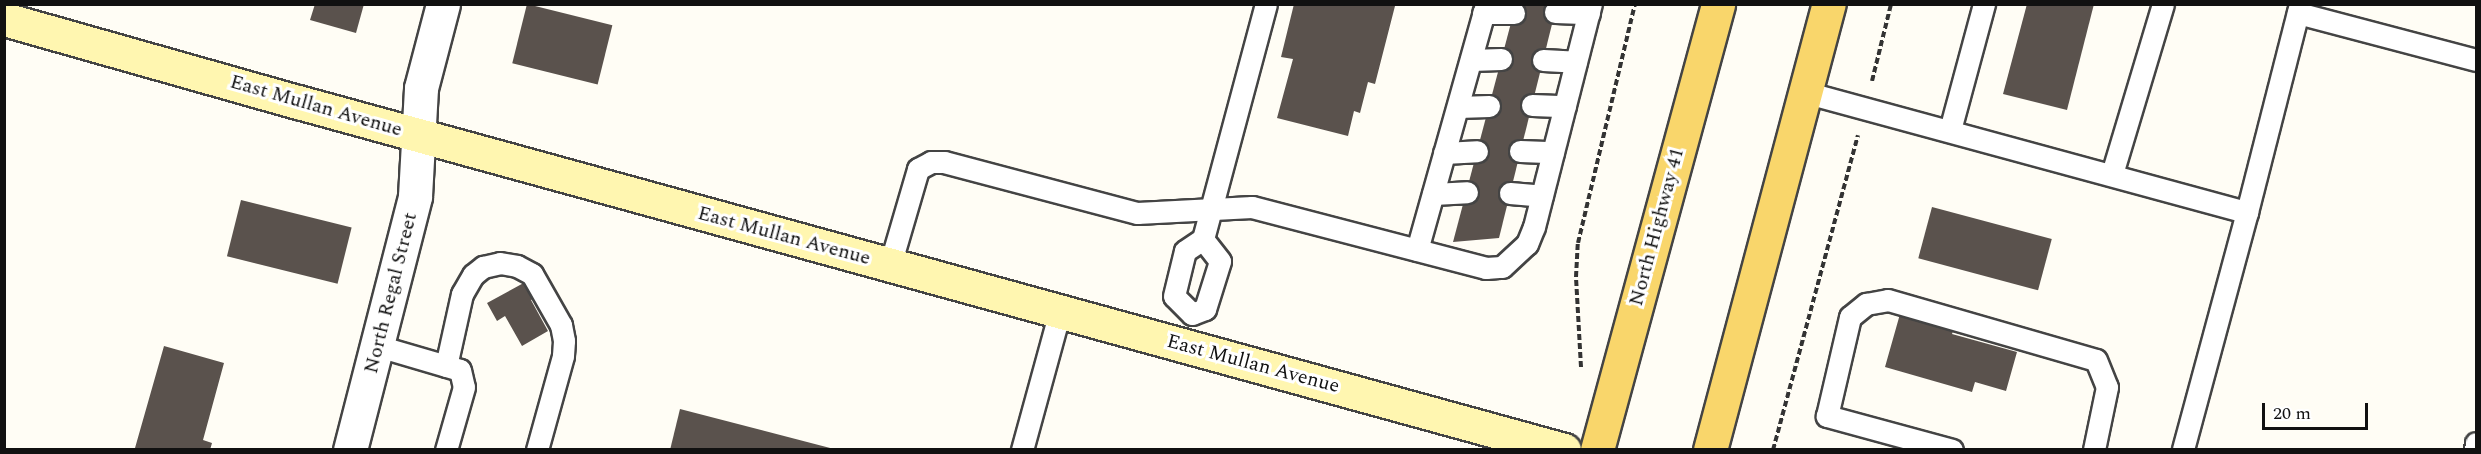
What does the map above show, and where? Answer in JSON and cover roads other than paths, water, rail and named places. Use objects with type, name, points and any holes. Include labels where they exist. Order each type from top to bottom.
[{"type":"main road","name":"North Highway 41","points":[[1597,450],[1718,4]]},
{"type":"main road","points":[[1710,450],[1808,93],[1829,4]]},
{"type":"main road","name":"East Mullan Avenue","points":[[4,19],[1564,450]]},
{"type":"street","name":"North Regal Street","points":[[350,450],[415,196],[421,88],[443,4]]},
{"type":"lane","points":[[1192,314],[1174,296],[1185,251],[1203,239],[1209,209],[1266,4]]},
{"type":"lane","points":[[1950,129],[1984,4]]},
{"type":"lane","points":[[2112,174],[2163,4]]},
{"type":"lane","points":[[1418,250],[1485,9],[1514,13]]},
{"type":"lane","points":[[890,265],[918,168],[931,162],[944,162],[1137,213],[1252,207],[1485,268],[1502,267],[1527,244],[1542,196],[1590,9],[1555,12]]},
{"type":"lane","points":[[2182,450],[2299,9],[2476,60]]},
{"type":"lane","points":[[1471,60],[1502,59]]},
{"type":"lane","points":[[1543,60],[1576,62]]},
{"type":"lane","points":[[1808,93],[1950,129],[2247,212]]},
{"type":"lane","points":[[1532,105],[1565,106]]},
{"type":"lane","points":[[1458,107],[1489,106]]},
{"type":"lane","points":[[1444,153],[1477,152]]},
{"type":"lane","points":[[1520,152],[1553,152]]},
{"type":"lane","points":[[1433,194],[1467,192]]},
{"type":"lane","points":[[1510,193],[1542,196]]},
{"type":"lane","points":[[1192,314],[1205,309],[1220,261],[1203,239]]},
{"type":"lane","points":[[446,366],[462,294],[473,275],[483,267],[500,263],[517,266],[532,274],[561,325],[564,341],[563,356],[537,450]]},
{"type":"lane","points":[[1952,450],[1827,416],[1850,317],[1866,304],[1888,300],[2096,360],[2107,387],[2094,450]]},
{"type":"lane","points":[[1022,450],[1060,311]]},
{"type":"lane","points":[[1184,345],[1192,314]]},
{"type":"lane","points":[[378,346],[460,370],[464,387],[446,450]]},
{"type":"lane","points":[[2475,450],[2476,443]]}]
